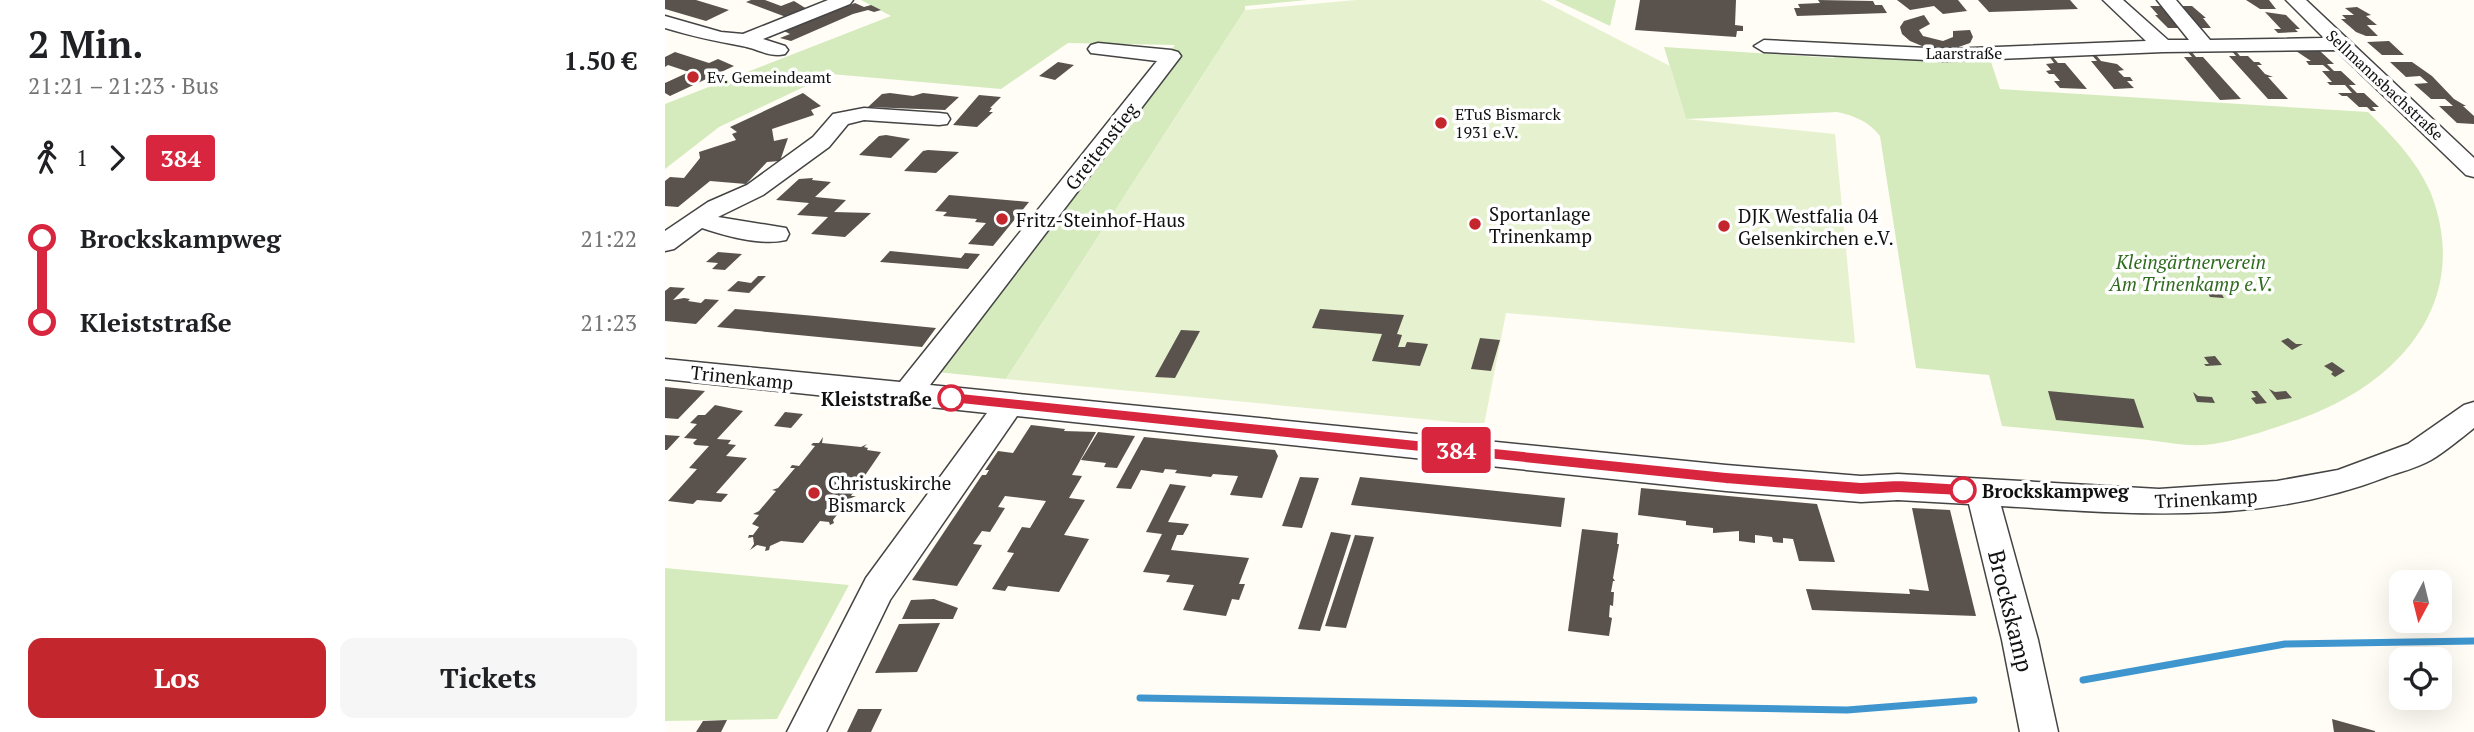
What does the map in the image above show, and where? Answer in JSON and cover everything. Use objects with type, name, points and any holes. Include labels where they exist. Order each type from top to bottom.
[{"type":"street","points":[[745,40],[844,0]]},
{"type":"street","points":[[2112,0],[2164,46]]},
{"type":"street","points":[[2166,0],[2204,45]]},
{"type":"street","name":"Sellmannsbachstraße","points":[[2295,0],[2474,170]]},
{"type":"street","points":[[665,22],[720,38],[745,40],[778,50]]},
{"type":"street","name":"Laarstraße","points":[[1764,47],[1964,55],[2164,46],[2343,44]]},
{"type":"street","name":"Greitenstieg","points":[[908,393],[1171,56],[1098,49]]},
{"type":"street","points":[[665,243],[716,207],[755,190],[821,142],[841,118],[864,114],[939,119]]},
{"type":"street","points":[[698,219],[724,227],[777,234]]},
{"type":"street","name":"Trinenkamp","points":[[665,369],[1766,482],[1861,489],[1898,487],[2159,502],[2277,494],[2340,482],[2407,457],[2440,439],[2474,413]]},
{"type":"street","points":[[806,732],[878,589],[1009,405]]},
{"type":"street","name":"Brockskamp","points":[[1980,491],[2020,640],[2039,732]]},
{"type":"green space","points":[[861,0],[1307,0],[1245,6],[1245,10],[1006,379],[927,371],[1175,45],[1068,43],[1001,89],[831,74],[719,127],[665,169],[665,104],[891,16]]},
{"type":"green space","name":"Sportanlage Trinenkamp","points":[[1356,0],[1541,0],[1670,66],[1686,119],[1835,134],[1855,343],[1506,313],[1484,425],[1006,379],[1245,10]]},
{"type":"green space","points":[[1555,0],[1616,0],[1610,26]]},
{"type":"green space","name":"Kleingärtnerverein Am Trinenkamp e.V.","points":[[1664,47],[1834,58],[1834,53],[1991,62],[2000,89],[2368,112],[2411,158],[2430,191],[2441,231],[2442,268],[2434,302],[2419,333],[2396,360],[2368,384],[2336,404],[2251,435],[2225,442],[2194,445],[2002,426],[1989,375],[1916,368],[1880,136],[1861,120],[1837,112],[1686,119]]},
{"type":"green space","points":[[665,568],[849,585],[777,719],[665,721]]},
{"type":"building","points":[[665,0],[696,0],[729,10],[706,21],[665,9]]},
{"type":"building","points":[[765,0],[781,6],[794,1],[807,9],[786,17],[746,2]]},
{"type":"building","points":[[1640,0],[1736,0],[1735,25],[1743,26],[1743,31],[1737,31],[1736,37],[1635,30]]},
{"type":"building","points":[[1818,0],[1873,1],[1875,5],[1882,5],[1887,13],[1797,16],[1794,8],[1800,8],[1798,4],[1820,3]]},
{"type":"building","points":[[1897,0],[1958,0],[1967,11],[1943,14],[1934,6],[1910,10]]},
{"type":"building","points":[[1978,0],[2070,0],[2078,9],[1989,12]]},
{"type":"building","points":[[2246,0],[2269,0],[2276,9],[2260,9]]},
{"type":"building","points":[[855,3],[864,7],[871,5],[881,10],[853,14],[791,41],[780,38],[790,34],[784,31]]},
{"type":"building","points":[[2150,6],[2163,6],[2182,28],[2168,28]]},
{"type":"building","points":[[2179,6],[2192,6],[2206,18],[2203,18],[2211,28],[2198,28]]},
{"type":"building","points":[[2357,7],[2371,15],[2366,16],[2377,25],[2367,25],[2378,36],[2366,36],[2356,32],[2341,19],[2346,19],[2342,15],[2354,15],[2345,8]]},
{"type":"building","points":[[2265,12],[2286,15],[2300,29],[2295,29],[2298,32],[2278,33],[2274,29],[2281,29]]},
{"type":"building","points":[[1924,15],[1930,24],[1919,30],[1923,36],[1943,41],[1953,37],[1953,31],[1970,30],[1973,37],[1970,43],[1950,50],[1922,46],[1910,41],[1902,34],[1900,27],[1904,21]]},
{"type":"building","points":[[2389,41],[2404,55],[2382,55],[2367,42]]},
{"type":"building","points":[[2300,48],[2320,51],[2334,64],[2327,64],[2334,71],[2341,71],[2356,85],[2349,85],[2357,93],[2364,93],[2379,107],[2372,107],[2376,111],[2359,107],[2347,96],[2338,93],[2352,93],[2345,85],[2330,85],[2327,82],[2332,82],[2322,71],[2330,71],[2323,65],[2309,65],[2306,61],[2311,61],[2296,51],[2303,51]]},
{"type":"building","points":[[2230,49],[2234,49],[2240,56],[2248,56],[2254,62],[2259,62],[2262,65],[2257,65],[2265,74],[2273,77],[2268,77],[2288,99],[2268,99],[2229,56],[2236,56]]},
{"type":"building","points":[[2186,50],[2190,50],[2196,57],[2203,57],[2241,99],[2220,100],[2184,57],[2192,57]]},
{"type":"building","name":"Ev. Gemeindeamt","points":[[675,52],[709,63],[718,59],[734,66],[670,96],[665,93],[665,83],[689,72],[668,65],[665,67],[665,57]]},
{"type":"building","points":[[2091,54],[2095,54],[2101,61],[2117,64],[2124,70],[2118,71],[2133,81],[2127,81],[2134,88],[2114,89],[2091,61],[2097,61]]},
{"type":"building","points":[[2049,56],[2058,63],[2065,63],[2087,89],[2060,88],[2054,81],[2060,81],[2054,74],[2046,71],[2051,70],[2046,64],[2054,63]]},
{"type":"building","points":[[1058,62],[1074,65],[1055,80],[1039,76]]},
{"type":"building","points":[[2390,62],[2412,62],[2432,76],[2454,99],[2466,106],[2463,106],[2474,116],[2474,124],[2457,123],[2439,106],[2453,106],[2445,99],[2431,99],[2414,84],[2428,83],[2420,76],[2406,77]]},
{"type":"building","points":[[803,93],[821,106],[811,110],[814,115],[772,129],[774,141],[788,138],[780,161],[767,162],[746,184],[710,181],[678,207],[665,206],[665,181],[670,177],[684,178],[700,158],[699,152],[736,140],[732,134],[737,132],[730,127]]},
{"type":"building","points":[[882,94],[959,97],[945,110],[868,107]]},
{"type":"building","points":[[979,95],[1001,97],[990,108],[989,112],[993,112],[977,127],[953,125]]},
{"type":"building","points":[[879,136],[910,139],[891,158],[859,155]]},
{"type":"building","points":[[923,151],[959,152],[936,173],[904,171]]},
{"type":"building","points":[[813,178],[812,180],[831,182],[815,197],[846,200],[834,212],[871,213],[845,237],[811,234],[828,217],[797,215],[809,203],[776,200],[799,179]]},
{"type":"building","name":"Fritz-Steinhof-Haus","points":[[949,195],[1029,202],[993,246],[968,244],[986,223],[975,222],[977,219],[943,216],[947,212],[935,211]]},
{"type":"building","points":[[890,251],[961,258],[965,253],[980,254],[968,269],[880,262]]},
{"type":"building","points":[[718,252],[742,254],[725,270],[712,269],[718,263],[706,262]]},
{"type":"building","points":[[758,276],[766,276],[749,293],[727,291],[738,281],[751,283]]},
{"type":"building","points":[[670,287],[685,288],[673,300],[684,298],[701,303],[705,299],[719,300],[696,324],[665,321],[665,291]]},
{"type":"building","points":[[2205,287],[2220,291],[2224,298],[2210,297]]},
{"type":"building","points":[[735,309],[936,328],[922,347],[717,327]]},
{"type":"building","points":[[1320,309],[1404,315],[1397,334],[1402,335],[1398,347],[1405,347],[1407,342],[1428,344],[1420,366],[1372,361],[1382,334],[1312,328]]},
{"type":"building","points":[[1181,330],[1200,331],[1175,378],[1155,377]]},
{"type":"building","points":[[1480,338],[1500,340],[1491,371],[1471,369]]},
{"type":"building","points":[[2288,338],[2296,344],[2303,344],[2292,350],[2281,341]]},
{"type":"building","points":[[2215,356],[2222,365],[2204,364],[2209,364],[2204,357]]},
{"type":"building","points":[[2332,362],[2345,371],[2335,377],[2331,374],[2333,372],[2324,366]]},
{"type":"building","points":[[665,387],[705,391],[678,419],[665,418]]},
{"type":"building","points":[[2269,389],[2275,392],[2286,391],[2292,398],[2277,400]]},
{"type":"building","points":[[2048,391],[2134,399],[2144,428],[2056,420]]},
{"type":"building","points":[[2251,391],[2257,391],[2267,403],[2256,404],[2251,398],[2256,397]]},
{"type":"building","points":[[2193,392],[2198,396],[2212,397],[2215,403],[2197,402]]},
{"type":"building","points":[[715,405],[743,411],[717,439],[731,440],[728,444],[736,445],[726,456],[747,458],[716,493],[728,494],[721,502],[697,500],[693,504],[668,501],[697,469],[689,468],[709,446],[695,445],[693,443],[697,439],[684,438],[697,424],[690,423],[698,415],[705,415]]},
{"type":"building","points":[[785,412],[803,414],[791,428],[774,426]]},
{"type":"building","points":[[1031,425],[1065,429],[1064,431],[1096,432],[1072,475],[1082,476],[1069,498],[1085,500],[1064,535],[1089,539],[1059,592],[1008,586],[1005,591],[992,589],[1014,553],[1007,552],[1022,527],[1030,528],[1046,501],[1005,496],[998,507],[1005,508],[990,532],[982,531],[973,544],[982,545],[957,586],[912,580],[982,475],[986,475],[989,470],[985,470],[998,451],[1013,453]]},
{"type":"building","points":[[1098,432],[1135,436],[1117,468],[1104,467],[1106,463],[1081,460]]},
{"type":"building","points":[[665,435],[680,436],[667,450],[665,450]]},
{"type":"building","name":"Christuskirche Bismarck","points":[[823,437],[822,443],[861,447],[867,444],[864,447],[868,448],[867,450],[881,452],[851,496],[856,496],[849,499],[833,520],[834,523],[830,525],[829,522],[820,521],[803,543],[781,541],[770,546],[769,550],[765,551],[766,547],[757,545],[750,550],[754,544],[753,537],[748,538],[749,535],[753,535],[759,527],[752,524],[759,515],[753,514],[759,511],[776,491],[772,490],[778,488],[795,468],[790,468],[792,465],[799,466],[815,446],[811,445],[819,443]]},
{"type":"building","points":[[1144,437],[1275,450],[1278,456],[1262,498],[1230,495],[1238,476],[1213,474],[1211,477],[1175,473],[1177,470],[1165,469],[1163,473],[1141,470],[1131,489],[1116,488]]},
{"type":"building","points":[[1300,477],[1319,478],[1302,528],[1282,526]]},
{"type":"building","points":[[1360,477],[1565,498],[1561,527],[1351,505]]},
{"type":"building","points":[[1170,484],[1186,486],[1168,522],[1189,524],[1183,535],[1177,535],[1171,550],[1249,558],[1239,584],[1245,584],[1239,600],[1232,599],[1226,616],[1183,610],[1194,585],[1166,582],[1170,575],[1143,572],[1162,534],[1146,532]]},
{"type":"building","points":[[1641,488],[1817,504],[1835,562],[1799,561],[1793,539],[1783,538],[1783,543],[1773,542],[1772,537],[1755,535],[1755,543],[1739,541],[1739,531],[1713,533],[1713,528],[1686,525],[1686,521],[1638,515]]},
{"type":"building","points":[[1912,508],[1950,510],[1976,616],[1812,610],[1806,589],[1910,594],[1909,589],[1929,591]]},
{"type":"building","points":[[1582,529],[1618,533],[1609,636],[1568,631]]},
{"type":"building","points":[[1331,532],[1351,535],[1320,631],[1298,629]]},
{"type":"building","points":[[1355,535],[1374,537],[1346,628],[1325,626]]},
{"type":"building","points":[[934,599],[958,608],[953,619],[902,619],[911,600]]},
{"type":"building","points":[[940,623],[917,672],[875,673],[899,624]]},
{"type":"building","points":[[858,709],[882,709],[871,732],[847,732]]},
{"type":"building","points":[[2332,719],[2375,731],[2375,732],[2334,732]]},
{"type":"building","points":[[727,720],[721,732],[696,732],[703,721]]},
{"type":"waterway","points":[[2083,680],[2285,644],[2474,641]]},
{"type":"waterway","points":[[1140,698],[1847,710],[1974,700]]},
{"type":"bus line","name":"384","points":[[951,398],[1726,478],[1861,489],[1898,487],[1963,490]]},
{"type":"place","name":"Ev. Gemeindeamt","points":[[693,77]]},
{"type":"place","name":"ETuS Bismarck 1931 e.V.","points":[[1441,123]]},
{"type":"place","name":"Fritz-Steinhof-Haus","points":[[1002,219]]},
{"type":"place","name":"Sportanlage Trinenkamp","points":[[1475,224]]},
{"type":"place","name":"DJK Westfalia 04 Gelsenkirchen e.V.","points":[[1724,226]]},
{"type":"place","name":"Kleiststraße","points":[[951,398]]},
{"type":"place","name":"Brockskampweg","points":[[1963,490]]},
{"type":"place","name":"Christuskirche Bismarck","points":[[814,493]]}]
